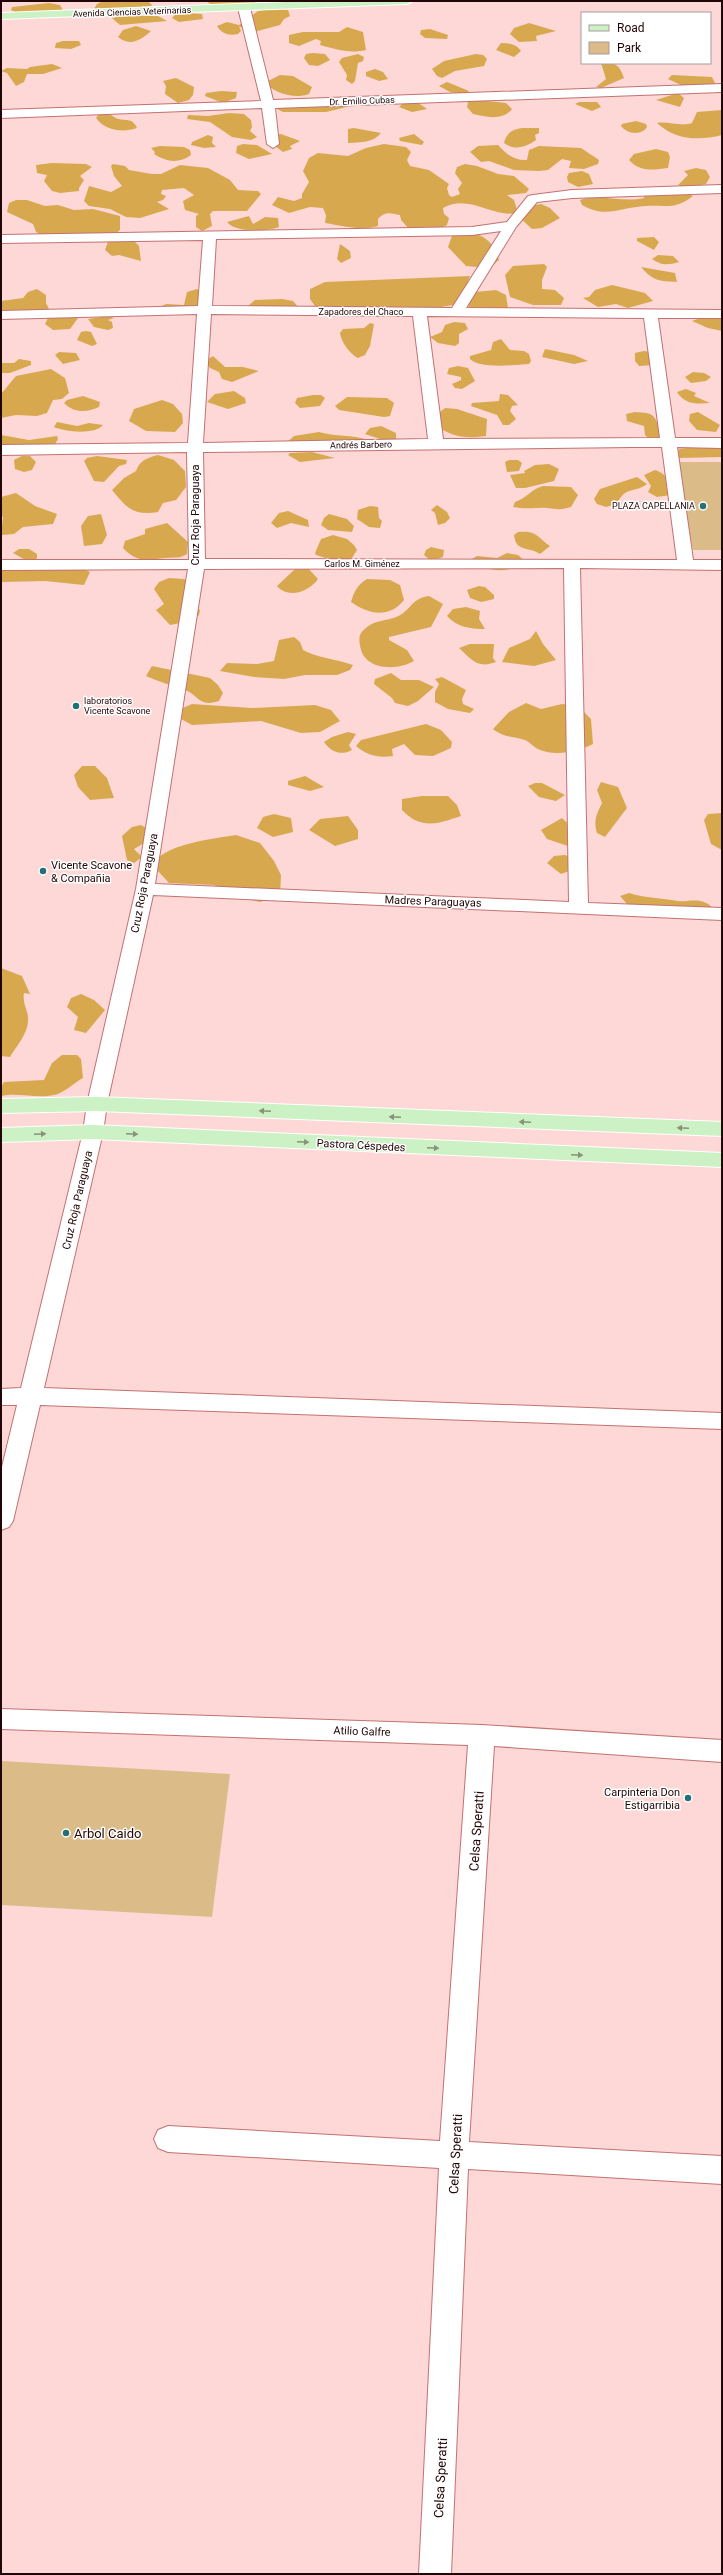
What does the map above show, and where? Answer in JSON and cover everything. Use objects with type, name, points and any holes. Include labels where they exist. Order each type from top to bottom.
[{"type":"main road","name":"Avenida Ciencias Veterinarias","points":[[1,16],[407,1]]},
{"type":"main road","points":[[1,1106],[96,1104],[722,1129]]},
{"type":"main road","points":[[550,1123],[550,1154]]},
{"type":"main road","name":"Pastora Céspedes","points":[[1,1135],[93,1132],[550,1154],[722,1160]]},
{"type":"street","points":[[244,8],[268,104],[273,144]]},
{"type":"street","name":"Dr. Emilio Cubas","points":[[1,114],[722,88]]},
{"type":"street","points":[[456,312],[511,225],[528,203],[544,197],[722,189]]},
{"type":"street","points":[[1,238],[472,231],[511,225]]},
{"type":"street","name":"Cruz Roja Paraguaya","points":[[1,1521],[93,1132],[96,1104],[145,889],[197,565],[195,449],[210,234]]},
{"type":"street","name":"Zapadores del Chaco","points":[[1,315],[204,310],[722,314]]},
{"type":"street","points":[[420,312],[436,444]]},
{"type":"street","points":[[650,314],[686,564]]},
{"type":"street","name":"Andrés Barbero","points":[[1,450],[195,449],[436,444],[722,443]]},
{"type":"street","points":[[572,563],[579,907]]},
{"type":"street","name":"Carlos M. Giménez","points":[[1,565],[572,563],[722,565]]},
{"type":"street","name":"Madres Paraguayas","points":[[145,889],[722,914]]},
{"type":"street","points":[[1,1397],[30,1396],[722,1421]]},
{"type":"street","name":"Atilio Galfre","points":[[1,1719],[482,1735],[722,1751]]},
{"type":"street","name":"Celsa Speratti","points":[[436,2574],[454,2155],[482,1735]]},
{"type":"street","points":[[168,2139],[722,2170]]},
{"type":"green space","name":"PLAZA CAPELLANIA","points":[[676,462],[722,462],[722,550],[693,550]]},
{"type":"green space","points":[[1,1761],[230,1774],[212,1917],[1,1905]]},
{"type":"shaded area","points":[[103,1],[148,1],[152,5],[148,8],[110,15],[94,9],[97,4]]},
{"type":"shaded area","points":[[206,1],[301,1],[295,5],[282,7],[246,3],[216,8]]},
{"type":"shaded area","points":[[49,3],[60,5],[64,12],[50,17],[37,18],[25,16],[11,10],[12,7]]},
{"type":"shaded area","points":[[270,9],[288,10],[290,16],[284,19],[280,25],[250,33],[239,26],[241,31],[238,34],[232,35],[223,33],[217,26],[227,22],[239,25],[258,11]]},
{"type":"shaded area","points":[[186,13],[202,14],[203,19],[179,22],[172,18],[175,15]]},
{"type":"shaded area","points":[[120,16],[158,16],[167,21],[120,25],[112,18]]},
{"type":"shaded area","points":[[529,23],[556,31],[536,36],[537,41],[519,42],[510,34],[514,28]]},
{"type":"shaded area","points":[[136,26],[151,31],[143,37],[131,42],[127,42],[118,37],[123,30]]},
{"type":"shaded area","points":[[347,27],[363,32],[366,50],[348,51],[337,49],[320,45],[321,41],[316,39],[299,46],[289,43],[289,35],[303,32],[339,32]]},
{"type":"shaded area","points":[[430,29],[448,35],[447,39],[425,38],[420,34],[421,30]]},
{"type":"shaded area","points":[[63,41],[79,41],[81,45],[71,49],[55,48],[56,43]]},
{"type":"shaded area","points":[[501,43],[512,44],[521,51],[514,57],[496,50]]},
{"type":"shaded area","points":[[306,54],[325,54],[330,60],[318,66],[309,65],[304,58]]},
{"type":"shaded area","points":[[358,54],[364,57],[363,61],[358,63],[355,81],[352,84],[346,80],[347,75],[339,62],[342,58]]},
{"type":"shaded area","points":[[476,54],[483,55],[487,59],[484,66],[455,71],[442,78],[437,76],[432,69],[444,61]]},
{"type":"shaded area","points":[[52,64],[62,68],[43,74],[27,74],[24,82],[16,86],[7,73],[1,71],[7,68],[27,69],[30,67]]},
{"type":"shaded area","points":[[601,64],[616,65],[624,78],[601,88],[596,87],[606,79]]},
{"type":"shaded area","points":[[375,69],[383,72],[388,79],[379,81],[366,76],[366,72]]},
{"type":"shaded area","points":[[280,75],[293,76],[312,87],[309,94],[298,96],[287,95],[268,86],[266,82]]},
{"type":"shaded area","points":[[672,75],[712,77],[718,89],[685,87],[668,79]]},
{"type":"shaded area","points":[[176,78],[194,87],[193,95],[189,100],[178,103],[165,94],[166,86],[163,81]]},
{"type":"shaded area","points":[[447,82],[469,91],[465,95],[450,92],[439,86]]},
{"type":"shaded area","points":[[221,91],[237,92],[236,98],[223,103],[205,96],[206,93]]},
{"type":"shaded area","points":[[678,93],[684,98],[680,107],[656,100]]},
{"type":"shaded area","points":[[477,100],[506,103],[512,109],[508,113],[499,117],[488,117],[473,114],[467,107],[468,102]]},
{"type":"shaded area","points":[[409,101],[417,102],[427,109],[412,112],[399,107]]},
{"type":"shaded area","points":[[579,102],[597,102],[601,107],[592,111],[575,104]]},
{"type":"shaded area","points":[[341,103],[347,107],[326,112],[283,112],[277,109],[277,106]]},
{"type":"shaded area","points":[[722,110],[722,135],[713,137],[687,138],[679,136],[664,129],[657,123],[688,124],[692,123],[697,112]]},
{"type":"shaded area","points":[[107,113],[118,119],[132,121],[137,128],[132,130],[115,130],[104,126],[96,118],[99,114]]},
{"type":"shaded area","points":[[229,113],[244,114],[251,120],[252,127],[250,131],[257,137],[251,140],[232,137],[210,122],[187,119],[188,115],[208,116]]},
{"type":"shaded area","points":[[636,121],[646,124],[647,127],[641,132],[634,133],[627,131],[621,126],[622,124]]},
{"type":"shaded area","points":[[354,128],[381,133],[374,139],[348,143],[348,129]]},
{"type":"shaded area","points":[[522,128],[539,128],[539,133],[535,135],[536,140],[528,145],[520,147],[512,147],[504,143],[510,132]]},
{"type":"shaded area","points":[[281,134],[300,141],[290,146],[292,149],[283,152],[275,146],[275,135]]},
{"type":"shaded area","points":[[414,134],[424,142],[422,145],[400,141],[399,138]]},
{"type":"shaded area","points":[[208,135],[213,137],[212,143],[216,147],[204,148],[191,145],[192,142]]},
{"type":"shaded area","points":[[243,144],[257,145],[272,154],[249,159],[236,153],[237,146]]},
{"type":"shaded area","points":[[384,144],[406,147],[411,152],[407,160],[410,166],[429,170],[449,184],[447,188],[449,195],[452,197],[460,194],[458,189],[462,183],[455,173],[457,167],[465,164],[477,166],[498,174],[514,176],[529,189],[526,193],[507,195],[514,200],[518,213],[508,214],[462,203],[453,204],[443,208],[444,214],[449,218],[447,225],[439,229],[409,229],[401,220],[400,215],[390,213],[383,215],[378,219],[378,226],[351,228],[325,223],[326,215],[323,208],[310,207],[289,213],[272,205],[278,197],[294,201],[302,198],[302,194],[309,182],[303,171],[309,158],[318,153],[348,156],[366,148]]},
{"type":"shaded area","points":[[498,145],[511,156],[523,160],[527,160],[529,150],[539,146],[581,148],[599,160],[598,164],[584,169],[569,168],[571,161],[562,159],[548,170],[514,170],[489,161],[481,162],[470,152],[478,146]]},
{"type":"shaded area","points":[[160,146],[184,147],[190,150],[191,155],[177,161],[163,159],[154,154],[155,152],[151,148]]},
{"type":"shaded area","points":[[656,149],[668,152],[670,157],[668,168],[652,170],[637,167],[629,160],[634,154]]},
{"type":"shaded area","points":[[52,163],[86,164],[92,167],[80,176],[84,180],[79,188],[79,191],[60,193],[52,191],[44,181],[47,175],[37,173],[36,165]]},
{"type":"shaded area","points":[[113,164],[125,166],[129,170],[152,174],[161,174],[180,165],[208,168],[230,180],[238,190],[258,191],[261,194],[247,211],[213,211],[210,214],[212,226],[202,231],[196,227],[196,216],[199,214],[185,210],[183,201],[194,195],[184,188],[162,190],[161,194],[166,196],[163,200],[157,202],[169,209],[140,218],[126,217],[110,209],[89,206],[84,201],[89,186],[111,192],[122,186],[114,176],[111,166]]},
{"type":"shaded area","points":[[696,168],[706,170],[710,177],[706,184],[687,188],[678,185],[688,175],[684,171]]},
{"type":"shaded area","points":[[582,171],[589,174],[593,184],[578,187],[568,182],[567,177],[569,173]]},
{"type":"shaded area","points":[[678,190],[693,196],[681,203],[671,206],[646,206],[606,212],[591,209],[582,205],[580,200],[595,197],[635,199],[644,198],[645,194]]},
{"type":"shaded area","points":[[16,200],[27,200],[45,206],[58,205],[74,210],[93,209],[120,216],[120,230],[115,234],[42,235],[36,232],[33,224],[7,212],[9,203]]},
{"type":"shaded area","points":[[541,204],[550,208],[560,218],[542,228],[532,229],[519,217],[530,206]]},
{"type":"shaded area","points":[[249,216],[253,224],[265,217],[278,218],[279,227],[259,231],[244,230],[231,226],[227,222]]},
{"type":"shaded area","points":[[476,234],[488,241],[493,247],[499,260],[489,268],[466,266],[448,247],[452,236]]},
{"type":"shaded area","points":[[654,237],[659,242],[654,250],[637,241],[637,238]]},
{"type":"shaded area","points":[[109,239],[135,242],[139,246],[141,261],[119,255],[112,256],[105,250]]},
{"type":"shaded area","points":[[340,244],[350,251],[351,258],[341,263],[337,259]]},
{"type":"shaded area","points":[[658,255],[673,256],[679,262],[672,264],[659,263],[652,259]]},
{"type":"shaded area","points":[[544,264],[547,267],[542,280],[542,289],[555,290],[564,298],[561,305],[533,305],[510,297],[505,275],[513,266]]},
{"type":"shaded area","points":[[641,267],[675,273],[677,282],[653,278]]},
{"type":"shaded area","points":[[470,276],[459,304],[435,308],[317,309],[310,299],[310,289],[325,282]]},
{"type":"shaded area","points":[[612,285],[645,293],[653,301],[628,308],[616,304],[598,307],[583,298],[589,297],[595,290]]},
{"type":"shaded area","points":[[37,289],[46,295],[46,303],[50,311],[1,313],[1,301],[23,298],[28,292]]},
{"type":"shaded area","points":[[197,289],[207,295],[204,310],[160,307],[166,304],[184,305],[187,292]]},
{"type":"shaded area","points":[[496,290],[506,295],[508,308],[499,310],[471,310],[464,300],[475,292]]},
{"type":"shaded area","points":[[282,299],[293,301],[300,309],[257,312],[248,306],[255,300]]},
{"type":"shaded area","points":[[56,315],[78,318],[70,329],[53,330],[45,324],[48,318]]},
{"type":"shaded area","points":[[722,315],[722,331],[708,328],[692,321],[706,316]]},
{"type":"shaded area","points":[[108,316],[114,318],[108,320],[112,322],[113,328],[108,330],[94,327],[88,319]]},
{"type":"shaded area","points":[[454,322],[465,323],[468,329],[459,334],[459,343],[455,346],[438,343],[430,337],[442,332],[445,325]]},
{"type":"shaded area","points":[[370,323],[374,324],[370,346],[365,355],[358,358],[346,347],[340,333],[343,329],[364,328]]},
{"type":"shaded area","points":[[81,332],[91,332],[97,344],[92,346],[77,340]]},
{"type":"shaded area","points":[[501,339],[510,350],[524,351],[529,354],[531,361],[529,364],[489,365],[481,364],[470,359],[470,356],[491,350],[493,342]]},
{"type":"shaded area","points":[[545,349],[574,355],[588,361],[574,364],[542,357]]},
{"type":"shaded area","points":[[644,351],[653,352],[655,365],[639,366],[635,361],[635,353]]},
{"type":"shaded area","points":[[59,352],[76,353],[80,360],[63,364],[55,355]]},
{"type":"shaded area","points":[[213,356],[225,367],[243,367],[259,371],[232,382],[222,379],[219,372],[210,368],[205,361]]},
{"type":"shaded area","points":[[19,359],[31,361],[31,365],[10,373],[1,373],[1,363],[14,363]]},
{"type":"shaded area","points":[[458,366],[468,368],[475,381],[462,389],[455,388],[452,384],[461,380],[461,377],[447,374],[449,368]]},
{"type":"shaded area","points":[[51,369],[65,378],[69,393],[62,399],[53,400],[47,413],[37,416],[16,415],[1,418],[1,394],[16,376]]},
{"type":"shaded area","points":[[693,372],[704,373],[711,377],[706,381],[691,383],[685,377]]},
{"type":"shaded area","points":[[686,389],[696,393],[694,396],[710,403],[692,403],[684,399],[677,392]]},
{"type":"shaded area","points":[[234,391],[245,398],[246,403],[228,409],[207,402],[215,394]]},
{"type":"shaded area","points":[[500,394],[508,395],[518,405],[512,406],[510,411],[516,419],[509,425],[503,425],[497,415],[471,406],[472,403],[499,401]]},
{"type":"shaded area","points":[[321,395],[325,398],[320,406],[300,408],[295,403],[297,398]]},
{"type":"shaded area","points":[[83,396],[100,402],[99,407],[80,411],[72,409],[64,403],[67,400]]},
{"type":"shaded area","points":[[347,397],[387,398],[394,403],[390,416],[384,417],[339,410],[335,406]]},
{"type":"shaded area","points":[[162,400],[173,404],[182,414],[183,423],[175,432],[146,431],[129,421],[134,409]]},
{"type":"shaded area","points":[[445,408],[457,409],[487,419],[486,436],[465,437],[453,435],[435,425],[435,416]]},
{"type":"shaded area","points":[[635,412],[652,415],[658,425],[674,432],[671,439],[649,439],[645,435],[644,426],[627,421],[626,414]]},
{"type":"shaded area","points":[[698,412],[720,425],[716,432],[697,430],[689,421],[690,414]]},
{"type":"shaded area","points":[[57,422],[77,426],[89,423],[103,425],[94,430],[80,432],[54,427]]},
{"type":"shaded area","points":[[381,426],[396,433],[396,440],[389,442],[365,434],[370,428]]},
{"type":"shaded area","points":[[319,432],[331,435],[362,438],[368,440],[369,444],[285,444],[294,436]]},
{"type":"shaded area","points":[[1,435],[29,440],[57,436],[58,439],[54,446],[1,448]]},
{"type":"shaded area","points":[[710,445],[722,446],[722,457],[677,458],[679,449]]},
{"type":"shaded area","points":[[312,452],[335,458],[300,462],[288,455],[290,453]]},
{"type":"shaded area","points":[[158,455],[174,460],[185,471],[186,487],[176,500],[163,503],[158,512],[136,512],[122,502],[112,490],[124,478],[136,471],[140,464],[147,458]]},
{"type":"shaded area","points":[[22,456],[30,456],[36,462],[32,470],[24,472],[15,469],[14,460]]},
{"type":"shaded area","points":[[97,456],[127,460],[126,464],[119,466],[104,482],[94,481],[84,461],[87,458]]},
{"type":"shaded area","points":[[509,460],[518,460],[522,463],[519,471],[507,472],[505,462]]},
{"type":"shaded area","points":[[549,464],[559,469],[554,481],[525,488],[516,488],[510,475],[525,473],[524,471],[535,465]]},
{"type":"shaded area","points":[[655,470],[663,474],[667,479],[671,495],[657,497],[648,492],[651,486],[644,475]]},
{"type":"shaded area","points":[[637,477],[647,484],[624,494],[617,504],[606,507],[597,504],[594,499],[600,489]]},
{"type":"shaded area","points":[[543,486],[571,487],[578,495],[571,507],[557,509],[513,507],[515,502],[535,489]]},
{"type":"shaded area","points":[[16,493],[35,506],[57,514],[53,524],[23,527],[14,534],[1,535],[3,517],[1,516],[1,497]]},
{"type":"shaded area","points":[[437,505],[447,512],[450,518],[445,523],[438,525],[435,513],[431,510]]},
{"type":"shaded area","points":[[370,506],[378,507],[379,518],[382,521],[380,528],[369,527],[357,519],[358,510]]},
{"type":"shaded area","points":[[288,511],[308,520],[309,527],[291,523],[277,528],[271,523],[279,513]]},
{"type":"shaded area","points":[[101,514],[107,535],[102,544],[84,546],[81,526],[88,516]]},
{"type":"shaded area","points":[[329,514],[347,519],[354,526],[352,532],[328,530],[321,525],[324,518]]},
{"type":"shaded area","points":[[167,523],[188,542],[187,554],[184,556],[177,558],[143,559],[133,556],[123,548],[125,541],[145,534],[145,529]]},
{"type":"shaded area","points":[[518,532],[533,533],[550,546],[540,554],[520,547],[515,541],[514,535]]},
{"type":"shaded area","points":[[333,535],[347,539],[354,545],[357,550],[352,558],[338,562],[316,555],[315,553],[321,539]]},
{"type":"shaded area","points":[[431,547],[444,550],[443,557],[431,561],[424,555],[426,550]]},
{"type":"shaded area","points":[[19,549],[29,549],[37,554],[37,558],[33,562],[27,561],[13,553]]},
{"type":"shaded area","points":[[507,553],[518,555],[526,562],[520,566],[506,570],[498,570],[484,567],[472,559],[477,556],[497,558]]},
{"type":"shaded area","points":[[1,566],[81,568],[90,572],[84,585],[45,581],[1,582]]},
{"type":"shaded area","points":[[306,566],[318,579],[314,584],[304,590],[292,593],[282,590],[277,586],[295,569]]},
{"type":"shaded area","points":[[169,578],[184,579],[198,589],[196,607],[200,610],[199,615],[191,621],[170,625],[156,610],[164,604],[154,589],[159,582]]},
{"type":"shaded area","points":[[367,579],[390,580],[400,585],[404,600],[392,610],[379,613],[365,610],[351,602],[358,586]]},
{"type":"shaded area","points":[[479,586],[485,587],[494,595],[494,599],[481,602],[470,598],[467,590]]},
{"type":"shaded area","points":[[429,596],[443,604],[431,627],[389,637],[389,640],[407,650],[414,661],[399,666],[390,667],[374,664],[367,660],[362,654],[360,645],[359,639],[361,633],[376,622],[397,617],[419,599]]},
{"type":"shaded area","points":[[466,607],[480,611],[479,619],[485,629],[464,627],[455,623],[447,616],[453,609]]},
{"type":"shaded area","points":[[536,631],[543,644],[556,660],[534,666],[502,662],[509,648],[530,639]]},
{"type":"shaded area","points":[[294,637],[300,642],[303,650],[315,655],[353,665],[350,670],[337,675],[305,675],[284,679],[254,677],[220,671],[227,663],[257,664],[274,661],[279,640]]},
{"type":"shaded area","points":[[470,644],[494,644],[493,658],[496,662],[490,664],[480,664],[472,660],[459,648]]},
{"type":"shaded area","points":[[152,666],[210,678],[218,685],[223,693],[219,701],[212,703],[202,702],[189,692],[146,676]]},
{"type":"shaded area","points":[[391,673],[401,680],[419,680],[434,687],[418,701],[408,706],[395,703],[392,698],[374,684],[375,679]]},
{"type":"shaded area","points":[[442,677],[466,690],[462,699],[463,704],[474,709],[470,713],[448,709],[435,702],[435,692],[439,684],[435,679]]},
{"type":"shaded area","points":[[526,703],[541,709],[562,704],[572,705],[582,710],[591,719],[593,744],[573,751],[551,753],[538,749],[525,740],[505,735],[493,729],[509,712]]},
{"type":"shaded area","points":[[192,704],[252,708],[315,705],[331,710],[340,721],[320,732],[301,733],[261,721],[192,725],[181,719],[183,708]]},
{"type":"shaded area","points":[[426,724],[441,730],[452,742],[451,748],[433,756],[415,755],[404,744],[392,749],[393,756],[383,757],[373,756],[356,746],[361,740]]},
{"type":"shaded area","points":[[348,732],[356,734],[349,745],[352,750],[348,752],[340,753],[333,751],[324,742],[332,737]]},
{"type":"shaded area","points":[[82,766],[95,766],[107,778],[114,798],[90,800],[78,787],[74,775]]},
{"type":"shaded area","points":[[305,776],[324,787],[310,791],[288,785],[288,781]]},
{"type":"shaded area","points":[[601,782],[618,787],[627,808],[605,837],[597,833],[595,825],[597,814],[602,803],[597,790]]},
{"type":"shaded area","points":[[535,783],[542,783],[565,795],[556,801],[539,797],[528,786]]},
{"type":"shaded area","points":[[422,796],[448,796],[457,805],[461,816],[430,824],[416,820],[402,810],[402,799]]},
{"type":"shaded area","points":[[722,813],[722,850],[711,844],[704,820],[708,814]]},
{"type":"shaded area","points":[[274,814],[291,818],[293,832],[273,837],[257,828],[263,817]]},
{"type":"shaded area","points":[[348,816],[358,830],[358,839],[335,846],[309,830],[320,819]]},
{"type":"shaded area","points":[[562,818],[579,834],[575,843],[568,846],[547,839],[541,830]]},
{"type":"shaded area","points":[[141,825],[146,828],[146,842],[134,849],[142,857],[134,863],[127,860],[122,836],[132,827]]},
{"type":"shaded area","points":[[236,835],[260,843],[274,861],[281,875],[280,895],[260,902],[243,898],[214,885],[169,883],[158,871],[154,862],[170,850],[181,846],[204,840]]},
{"type":"shaded area","points":[[565,855],[570,857],[575,869],[561,874],[547,863],[554,856]]},
{"type":"shaded area","points":[[629,893],[678,901],[696,900],[709,904],[715,911],[679,919],[634,912],[620,896]]},
{"type":"shaded area","points":[[1,968],[22,976],[30,994],[24,993],[24,1001],[28,1014],[26,1030],[10,1057],[1,1056]]},
{"type":"shaded area","points":[[81,994],[94,1000],[105,1010],[86,1033],[74,1030],[78,1017],[67,1007],[71,998]]},
{"type":"shaded area","points":[[62,1055],[77,1055],[81,1059],[83,1078],[65,1090],[54,1095],[1,1096],[1,1087],[4,1082],[44,1080],[52,1063]]},
{"type":"place","name":"PLAZA CAPELLANIA","points":[[703,506]]},
{"type":"place","name":"laboratorios Vicente Scavone","points":[[76,706]]},
{"type":"place","name":"Vicente Scavone & Compañia","points":[[43,871]]},
{"type":"place","name":"Carpinteria Don Estigarribia","points":[[688,1798]]},
{"type":"place","name":"Arbol Caido","points":[[66,1833]]}]
